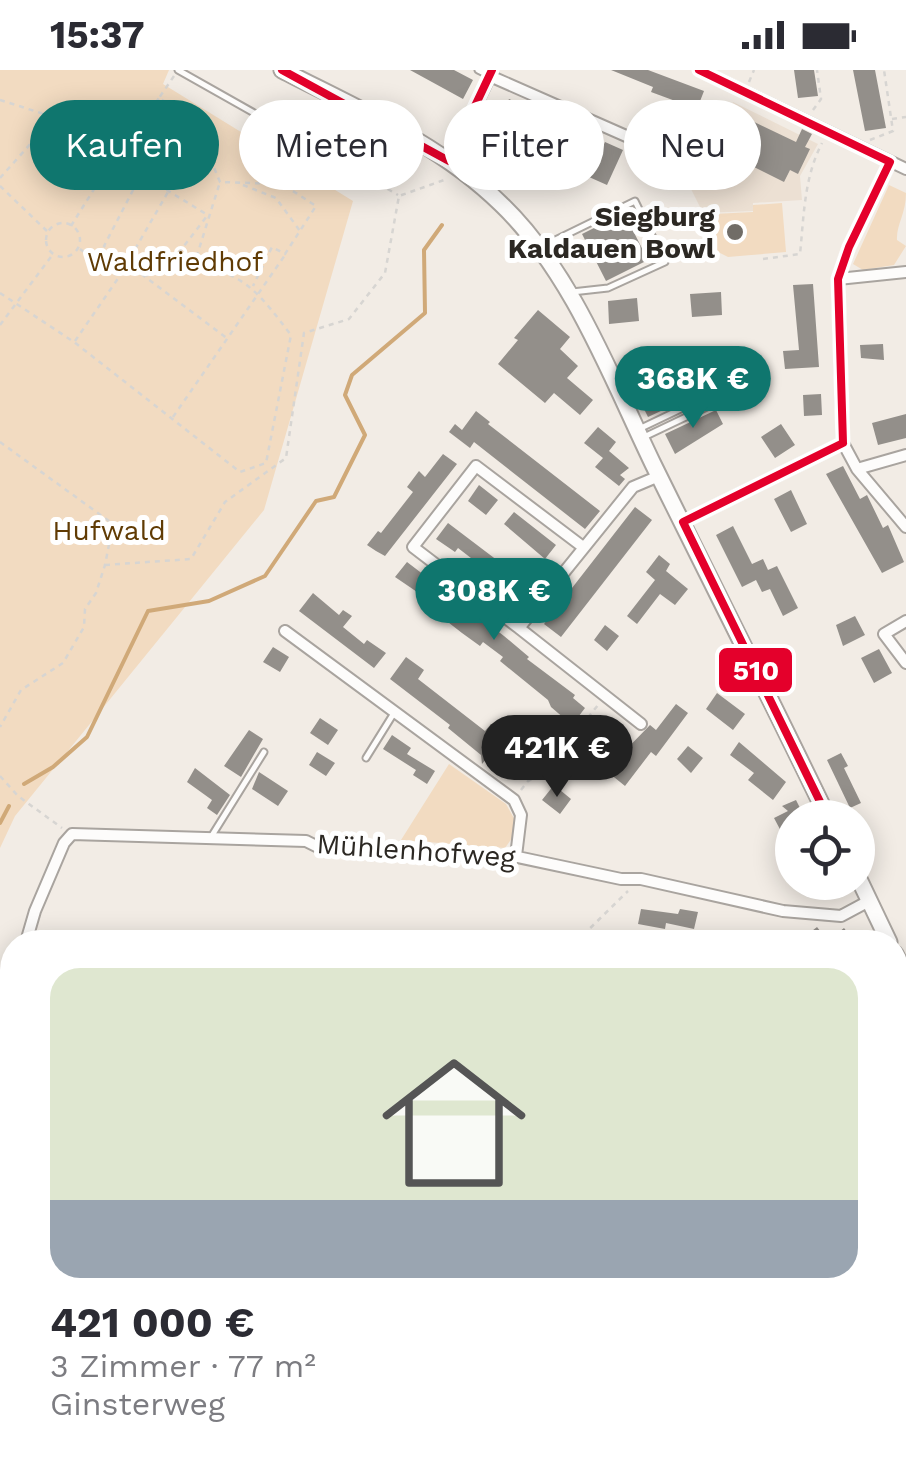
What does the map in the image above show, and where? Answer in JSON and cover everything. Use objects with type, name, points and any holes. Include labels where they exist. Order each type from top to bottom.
[{"type":"street","points":[[282,70],[444,159]]},
{"type":"street","points":[[699,70],[906,170]]},
{"type":"street","points":[[478,100],[491,73],[624,135]]},
{"type":"street","points":[[890,162],[848,247],[838,279],[843,443],[857,469],[906,527]]},
{"type":"street","points":[[485,190],[540,248],[568,292],[819,800]]},
{"type":"street","points":[[838,279],[906,272]]},
{"type":"street","points":[[683,522],[843,443]]},
{"type":"street","points":[[857,469],[906,455]]},
{"type":"street","points":[[583,547],[476,466],[413,547],[641,724]]},
{"type":"street","points":[[519,628],[633,487],[659,476]]},
{"type":"street","points":[[906,621],[880,630],[906,662]]},
{"type":"street","points":[[285,631],[514,800],[522,814],[516,856]]},
{"type":"street","points":[[29,930],[64,843],[72,834]]},
{"type":"street","name":"Mühlenhofweg","points":[[72,834],[306,841],[320,848],[375,852],[382,848],[449,851],[460,856],[516,856],[783,911],[841,916],[869,901]]},
{"type":"street","points":[[869,901],[883,930]]},
{"type":"lane","points":[[178,70],[239,104]]},
{"type":"lane","points":[[478,70],[491,73]]},
{"type":"lane","points":[[540,248],[634,202],[666,262],[608,288],[568,292]]},
{"type":"lane","points":[[614,384],[663,358],[686,358],[694,362],[712,391],[639,434]]},
{"type":"lane","points":[[639,434],[730,396],[743,368]]},
{"type":"lane","points":[[366,758],[394,713]]},
{"type":"lane","points":[[211,837],[264,752]]},
{"type":"path","points":[[0,293],[74,342],[240,472],[266,464],[292,335],[252,287],[228,272],[194,265],[220,182],[195,122],[159,98],[178,70]]},
{"type":"path","points":[[805,122],[822,100],[817,70]]},
{"type":"path","points":[[855,145],[892,131],[884,70]]},
{"type":"path","points":[[877,79],[886,78]]},
{"type":"path","points":[[0,100],[30,108]]},
{"type":"path","points":[[884,110],[890,109]]},
{"type":"path","points":[[891,119],[906,117]]},
{"type":"path","points":[[763,259],[800,254],[813,161],[828,132]]},
{"type":"path","points":[[0,178],[30,144]]},
{"type":"path","points":[[390,190],[400,196],[444,180]]},
{"type":"path","points":[[171,420],[260,294],[316,206],[282,184],[220,182]]},
{"type":"path","points":[[237,182],[276,198],[300,231]]},
{"type":"path","points":[[0,186],[48,232]]},
{"type":"path","points":[[72,226],[94,190]]},
{"type":"path","points":[[132,190],[104,246],[228,339]]},
{"type":"path","points":[[165,190],[208,215]]},
{"type":"path","points":[[74,342],[119,278],[168,192]]},
{"type":"path","points":[[105,565],[192,559],[225,502],[286,458],[304,333],[349,320],[385,273],[400,196]]},
{"type":"path","points":[[143,278],[174,260],[208,215]]},
{"type":"path","points":[[59,224],[72,226],[79,235],[78,248],[66,257],[53,254],[46,243],[48,232],[59,224]]},
{"type":"path","points":[[78,248],[119,278]]},
{"type":"path","points":[[252,287],[272,248],[286,254]]},
{"type":"path","points":[[0,325],[53,254]]},
{"type":"path","points":[[0,442],[113,524],[96,593],[85,609],[84,627],[63,663],[21,690],[0,727]]},
{"type":"path","points":[[514,800],[528,780],[544,774],[605,696]]},
{"type":"path","points":[[0,776],[34,808],[72,834]]},
{"type":"path","points":[[588,930],[641,879]]},
{"type":"shaded area","points":[[761,116],[818,144],[800,176],[802,200],[753,203],[753,211],[703,213],[692,190],[761,190]]},
{"type":"green space","points":[[0,70],[169,70],[163,84],[189,100],[30,100],[30,190],[219,190],[219,118],[239,131],[239,190],[335,190],[353,201],[264,510],[15,816],[0,848]]},
{"type":"green space","points":[[889,185],[906,193],[897,240],[906,246],[894,265],[863,270],[853,264]]},
{"type":"green space","points":[[782,203],[786,252],[728,257],[716,251],[714,214],[753,212],[753,205]]},
{"type":"green space","points":[[449,764],[506,804],[516,822],[515,834],[505,848],[401,840]]},
{"type":"building","points":[[410,70],[454,70],[473,80],[463,99]]},
{"type":"building","points":[[611,70],[648,70],[704,91],[700,100],[673,100],[651,92],[653,87]]},
{"type":"building","points":[[794,70],[814,70],[818,96],[798,98]]},
{"type":"building","points":[[853,70],[875,70],[886,128],[865,131]]},
{"type":"building","points":[[761,125],[796,142],[802,129],[812,134],[805,147],[810,149],[798,174],[790,170],[784,182],[761,170]]},
{"type":"building","points":[[604,144],[623,150],[607,185],[604,184]]},
{"type":"building","points":[[624,213],[648,260],[606,281],[582,234]]},
{"type":"building","points":[[813,284],[819,367],[785,369],[783,351],[799,350],[793,285]]},
{"type":"building","points":[[721,292],[722,315],[692,317],[690,294]]},
{"type":"building","points":[[637,298],[639,321],[609,324],[608,301]]},
{"type":"building","points":[[538,310],[570,337],[560,349],[578,366],[567,378],[593,400],[580,415],[554,393],[545,403],[498,364]]},
{"type":"building","points":[[883,344],[884,360],[861,358],[860,345]]},
{"type":"building","points":[[677,363],[681,368],[690,367],[701,385],[692,390],[695,395],[648,417],[632,385],[660,371],[658,368]]},
{"type":"building","points":[[821,394],[822,415],[804,416],[803,395]]},
{"type":"building","points":[[716,410],[723,424],[675,454],[665,434]]},
{"type":"building","points":[[476,411],[600,511],[585,529],[474,442],[470,448],[449,432],[455,424],[462,430]]},
{"type":"building","points":[[906,414],[906,438],[878,445],[872,423]]},
{"type":"building","points":[[781,424],[795,445],[775,458],[761,437]]},
{"type":"building","points":[[598,427],[616,442],[609,451],[629,468],[620,475],[625,479],[619,486],[595,467],[603,458],[584,443]]},
{"type":"building","points":[[443,454],[457,464],[385,556],[367,545],[413,492],[407,487],[419,471],[425,477]]},
{"type":"building","points":[[843,466],[860,499],[867,495],[883,528],[888,525],[904,562],[882,573],[826,474]]},
{"type":"building","points":[[479,485],[498,500],[486,515],[468,501]]},
{"type":"building","points":[[791,490],[807,524],[791,532],[774,499]]},
{"type":"building","points":[[635,507],[652,520],[561,637],[544,624]]},
{"type":"building","points":[[514,512],[556,545],[545,559],[504,524]]},
{"type":"building","points":[[448,523],[530,585],[518,601],[505,591],[510,584],[490,569],[485,575],[477,569],[480,565],[458,548],[455,552],[436,539]]},
{"type":"building","points":[[733,526],[752,564],[763,559],[768,570],[777,566],[798,608],[783,616],[770,589],[762,592],[756,580],[742,587],[716,535]]},
{"type":"building","points":[[659,555],[670,564],[666,571],[688,589],[675,605],[660,594],[637,624],[627,616],[655,580],[646,572]]},
{"type":"building","points":[[407,562],[575,695],[573,698],[585,708],[572,725],[500,661],[503,657],[462,633],[444,619],[448,613],[395,577]]},
{"type":"building","points":[[313,593],[339,615],[343,610],[352,616],[343,627],[364,644],[367,640],[386,653],[374,668],[299,611]]},
{"type":"building","points":[[855,616],[865,635],[843,646],[836,625]]},
{"type":"building","points":[[605,625],[619,636],[607,651],[594,640]]},
{"type":"building","points":[[785,646],[795,665],[779,673],[769,654]]},
{"type":"building","points":[[273,647],[289,657],[280,672],[263,662]]},
{"type":"building","points":[[879,649],[892,673],[874,683],[861,658]]},
{"type":"building","points":[[406,657],[424,670],[418,679],[485,731],[491,724],[506,736],[482,764],[481,755],[448,728],[450,725],[390,679]]},
{"type":"building","points":[[717,693],[745,714],[733,730],[706,709]]},
{"type":"building","points":[[676,704],[688,713],[656,756],[651,752],[625,786],[599,765],[587,780],[570,766],[576,757],[593,748],[612,764],[650,725],[656,730]]},
{"type":"building","points":[[320,718],[338,730],[328,745],[310,733]]},
{"type":"building","points":[[531,720],[542,729],[524,761],[509,749]]},
{"type":"building","points":[[249,730],[263,739],[241,777],[224,766]]},
{"type":"building","points":[[392,735],[411,748],[407,754],[435,771],[427,784],[413,775],[416,770],[383,749]]},
{"type":"building","points":[[739,742],[786,782],[773,800],[748,780],[754,773],[730,755]]},
{"type":"building","points":[[688,746],[703,758],[691,773],[677,759]]},
{"type":"building","points":[[317,752],[335,763],[326,776],[309,765]]},
{"type":"building","points":[[841,753],[860,800],[846,800],[827,760]]},
{"type":"building","points":[[195,768],[230,795],[217,815],[207,808],[212,800],[187,782]]},
{"type":"building","points":[[259,772],[288,791],[278,806],[252,789]]},
{"type":"building","points":[[554,785],[571,799],[560,814],[542,800]]},
{"type":"building","points":[[641,909],[678,914],[680,909],[698,912],[694,929],[666,923],[665,929],[638,924]]},
{"type":"waterway","points":[[24,784],[53,767],[87,737],[148,611],[209,601],[265,576],[316,501],[334,497],[365,435],[345,395],[352,375],[425,313],[424,250],[442,225]]},
{"type":"waterway","points":[[0,823],[9,806]]},
{"type":"transit line","name":"510","points":[[282,70],[444,158]]},
{"type":"transit line","name":"510","points":[[478,100],[492,70]]},
{"type":"transit line","name":"510","points":[[699,70],[890,162]]},
{"type":"transit line","name":"510","points":[[843,443],[838,279],[890,162]]},
{"type":"transit line","name":"510","points":[[683,522],[843,443]]},
{"type":"transit line","name":"510","points":[[683,522],[819,800]]},
{"type":"place","name":"Siegburg Kaldauen Bowl","points":[[735,232]]},
{"type":"park label","name":"Waldfriedhof","points":[[175,261]]},
{"type":"park label","name":"Hufwald","points":[[109,530]]}]
